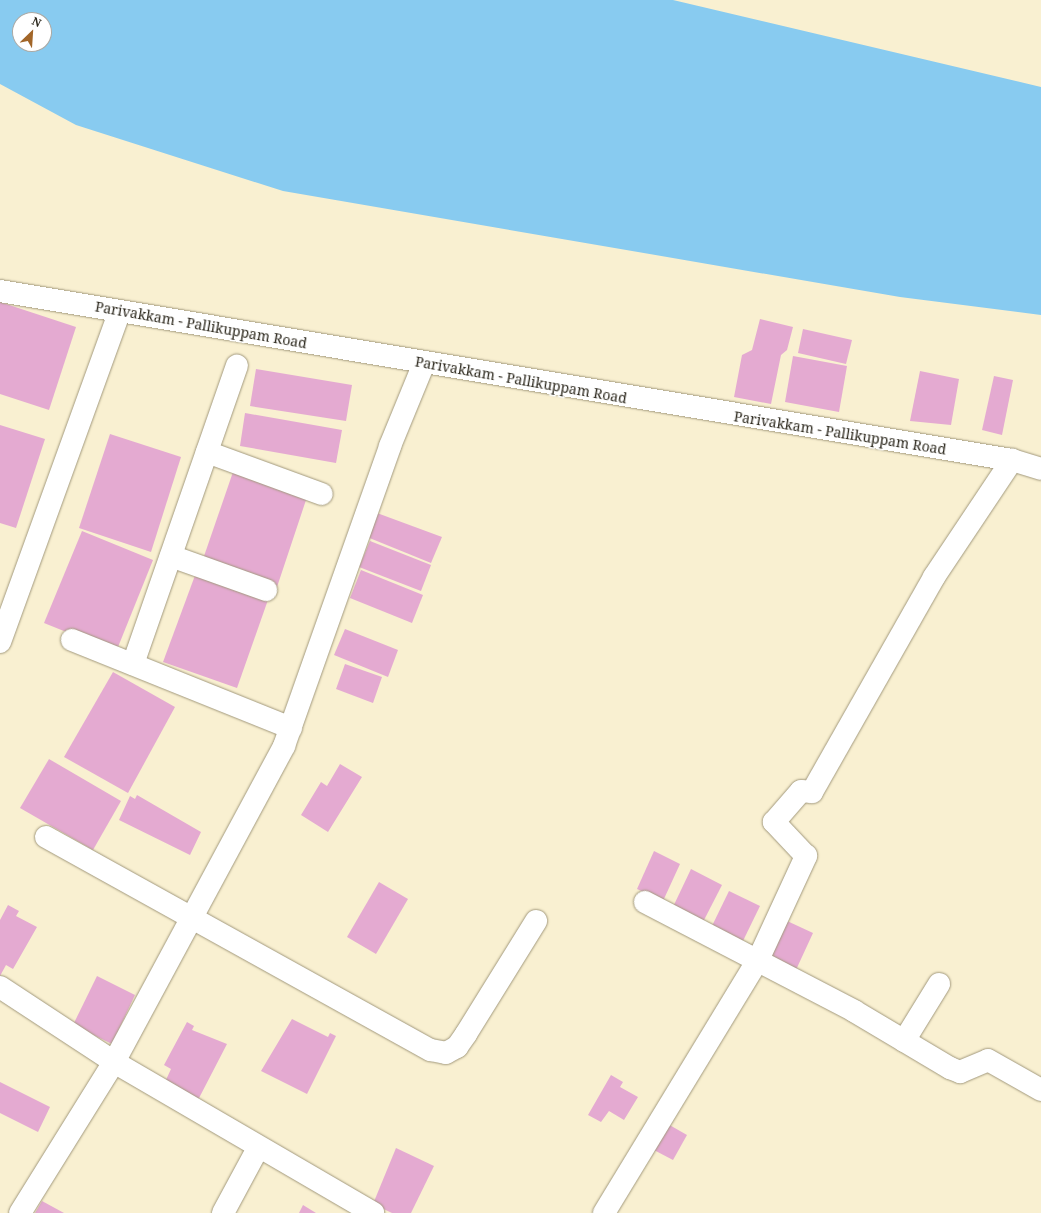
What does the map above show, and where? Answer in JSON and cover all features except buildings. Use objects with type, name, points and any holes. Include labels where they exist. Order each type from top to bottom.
[{"type":"street","name":"Parivakkam - Pallikuppam Road","points":[[0,291],[1012,460],[1041,469]]},
{"type":"street","points":[[0,642],[8,602],[120,311]]},
{"type":"street","points":[[20,1213],[114,1062],[291,728],[390,446],[424,363]]},
{"type":"street","points":[[133,664],[238,366]]},
{"type":"street","points":[[207,452],[322,494]]},
{"type":"street","points":[[604,1213],[758,960],[806,856],[774,822],[800,791],[812,792],[934,577],[1012,460]]},
{"type":"street","points":[[171,556],[266,590]]},
{"type":"street","points":[[72,640],[291,728]]},
{"type":"street","points":[[46,837],[431,1050],[446,1053],[457,1048],[536,921]]},
{"type":"street","points":[[645,902],[758,960],[960,1072],[988,1060],[1041,1090]]},
{"type":"street","points":[[904,1041],[939,984]]},
{"type":"street","points":[[0,987],[114,1062],[258,1148],[373,1213]]},
{"type":"street","points":[[223,1213],[258,1148]]},
{"type":"water","points":[[0,0],[673,0],[1041,87],[1041,315],[900,297],[283,191],[76,125],[0,84]]}]
